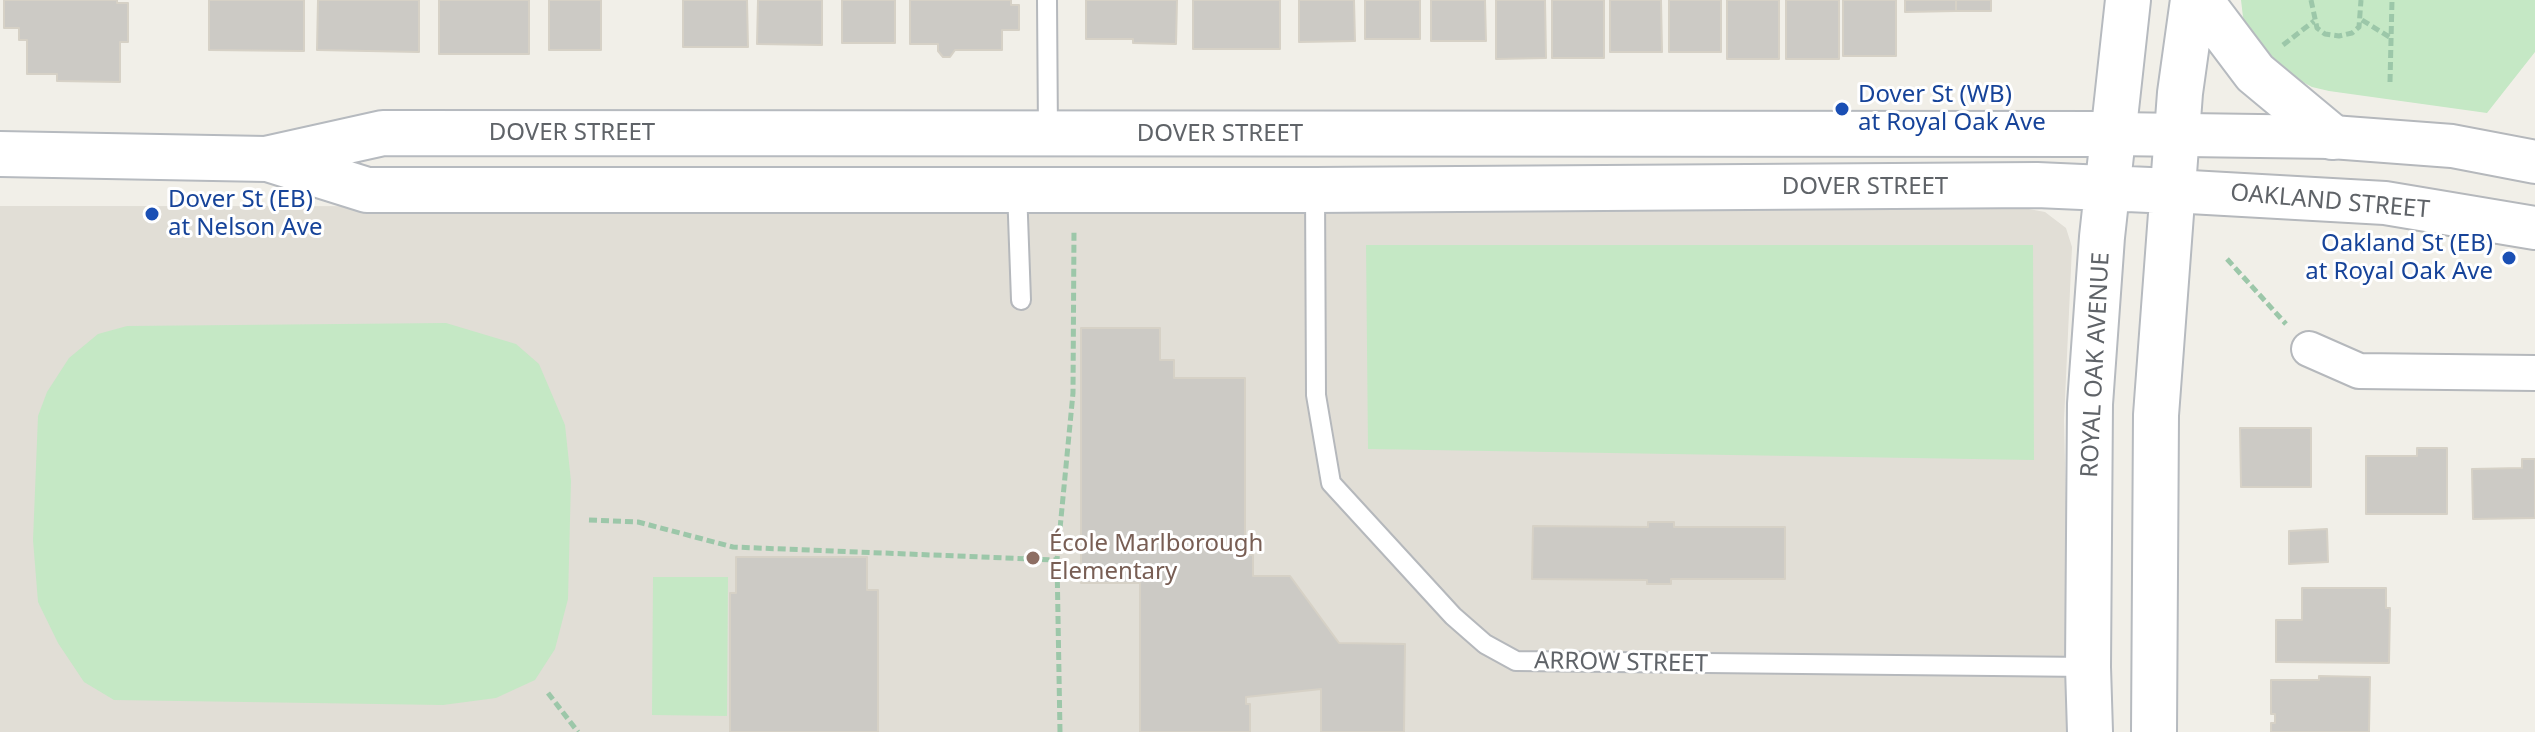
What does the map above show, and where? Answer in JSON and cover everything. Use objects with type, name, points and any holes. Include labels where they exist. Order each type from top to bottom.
[{"type":"main road","name":"ROYAL OAK AVENUE","points":[[2090,732],[2090,404],[2107,188],[2128,0]]},
{"type":"main road","points":[[2154,732],[2156,415],[2177,134],[2193,0]]},
{"type":"main road","points":[[2200,0],[2255,73],[2332,137]]},
{"type":"main road","name":"DOVER STREET","points":[[0,154],[266,159],[383,133],[2113,134]]},
{"type":"main road","name":"DOVER STREET","points":[[266,159],[367,190],[1315,190],[2037,185],[2172,191]]},
{"type":"street","name":"DOVER STREET","points":[[2113,134],[2177,134]]},
{"type":"street","points":[[2177,134],[2332,137],[2452,146],[2535,162]]},
{"type":"street","name":"OAKLAND STREET","points":[[2172,191],[2385,203],[2535,228]]},
{"type":"street","points":[[2309,349],[2359,371],[2535,373]]},
{"type":"lane","points":[[1047,0],[1048,133]]},
{"type":"lane","points":[[1017,189],[1021,300]]},
{"type":"lane","name":"ARROW STREET","points":[[1315,190],[1316,395],[1331,483],[1453,616],[1485,644],[1516,661],[2088,667]]},
{"type":"path","points":[[2297,35],[2311,23],[2311,0]]},
{"type":"path","points":[[2311,23],[2325,34],[2339,36],[2352,33],[2361,20],[2361,0]]},
{"type":"path","points":[[2390,82],[2392,0]]},
{"type":"path","points":[[2361,20],[2392,38]]},
{"type":"path","points":[[1060,732],[1057,560],[1073,393],[1074,238]]},
{"type":"path","points":[[2227,259],[2309,349]]},
{"type":"path","points":[[589,520],[638,522],[733,547],[1057,560]]},
{"type":"path","points":[[548,693],[578,732]]},
{"type":"shaded area","name":"École Marlborough Elementary","points":[[0,206],[2018,207],[2045,212],[2066,228],[2072,247],[2064,420],[2071,732],[0,732]]},
{"type":"green space","points":[[2241,0],[2535,0],[2535,52],[2487,113],[2329,91],[2312,87],[2276,68],[2250,34],[2243,17]]},
{"type":"green space","points":[[1366,245],[2033,245],[2034,460],[1368,449]]},
{"type":"green space","points":[[446,323],[516,344],[539,364],[565,425],[571,481],[568,599],[555,649],[535,680],[496,698],[443,705],[114,700],[84,682],[58,643],[38,602],[33,540],[38,416],[47,392],[69,358],[98,334],[127,326]]},
{"type":"green space","points":[[653,577],[728,577],[727,716],[652,715]]},
{"type":"building","points":[[4,0],[117,0],[117,3],[128,3],[128,42],[120,42],[120,82],[57,81],[57,74],[27,74],[27,40],[19,40],[19,28],[4,28]]},
{"type":"building","points":[[209,0],[304,0],[304,51],[209,50]]},
{"type":"building","points":[[318,0],[419,0],[419,52],[317,50]]},
{"type":"building","points":[[439,0],[529,0],[529,54],[439,54]]},
{"type":"building","points":[[549,0],[601,0],[601,50],[549,50]]},
{"type":"building","points":[[683,0],[747,0],[748,47],[683,47]]},
{"type":"building","points":[[758,0],[822,0],[822,45],[757,44]]},
{"type":"building","points":[[842,0],[895,0],[895,43],[842,43]]},
{"type":"building","points":[[910,0],[1011,0],[1011,5],[1019,5],[1019,30],[1002,30],[1002,50],[955,50],[950,57],[943,57],[938,51],[938,44],[910,44]]},
{"type":"building","points":[[1086,0],[1177,0],[1176,44],[1133,43],[1133,39],[1086,39]]},
{"type":"building","points":[[1193,0],[1280,0],[1280,49],[1193,49]]},
{"type":"building","points":[[1299,0],[1354,0],[1355,41],[1299,42]]},
{"type":"building","points":[[1365,0],[1420,0],[1420,39],[1365,39]]},
{"type":"building","points":[[1431,0],[1485,0],[1486,41],[1431,41]]},
{"type":"building","points":[[1496,0],[1545,0],[1546,58],[1496,59]]},
{"type":"building","points":[[1552,0],[1604,0],[1604,58],[1552,58]]},
{"type":"building","points":[[1610,0],[1661,0],[1662,52],[1610,52]]},
{"type":"building","points":[[1669,0],[1721,0],[1721,52],[1669,52]]},
{"type":"building","points":[[1727,0],[1779,0],[1779,59],[1727,59]]},
{"type":"building","points":[[1786,0],[1839,0],[1839,59],[1786,59]]},
{"type":"building","points":[[1843,0],[1896,0],[1896,56],[1843,56]]},
{"type":"building","points":[[1905,0],[1956,0],[1956,11],[1905,12]]},
{"type":"building","points":[[1956,0],[1991,0],[1991,11],[1956,11]]},
{"type":"building","points":[[1081,328],[1160,328],[1160,360],[1174,360],[1174,378],[1245,378],[1245,555],[1253,555],[1253,576],[1290,576],[1339,643],[1405,644],[1404,732],[1321,732],[1321,689],[1246,697],[1246,704],[1250,704],[1250,732],[1140,732],[1140,583],[1081,583]]},
{"type":"building","points":[[2240,428],[2311,428],[2311,487],[2241,487]]},
{"type":"building","points":[[2417,448],[2447,448],[2447,514],[2366,514],[2366,456],[2417,456]]},
{"type":"building","points":[[2522,459],[2535,459],[2535,518],[2473,519],[2472,469],[2522,468]]},
{"type":"building","points":[[1648,522],[1674,522],[1674,527],[1785,527],[1785,579],[1671,579],[1671,584],[1647,584],[1647,580],[1532,579],[1533,526],[1648,527]]},
{"type":"building","points":[[2327,529],[2328,562],[2289,564],[2289,531]]},
{"type":"building","points":[[736,557],[867,557],[867,590],[878,590],[878,732],[730,732],[730,593],[736,593]]},
{"type":"building","points":[[2302,588],[2386,588],[2386,608],[2390,608],[2389,663],[2276,662],[2276,620],[2302,620]]},
{"type":"building","points":[[2319,676],[2370,677],[2369,732],[2271,732],[2275,714],[2271,714],[2271,680],[2319,680]]},
{"type":"place","name":"Dover St (WB) at Royal Oak Ave","points":[[1842,109]]},
{"type":"place","name":"Dover St (EB) at Nelson Ave","points":[[152,214]]},
{"type":"place","name":"Oakland St (EB) at Royal Oak Ave","points":[[2509,258]]},
{"type":"place","name":"École Marlborough Elementary","points":[[1033,558]]}]
